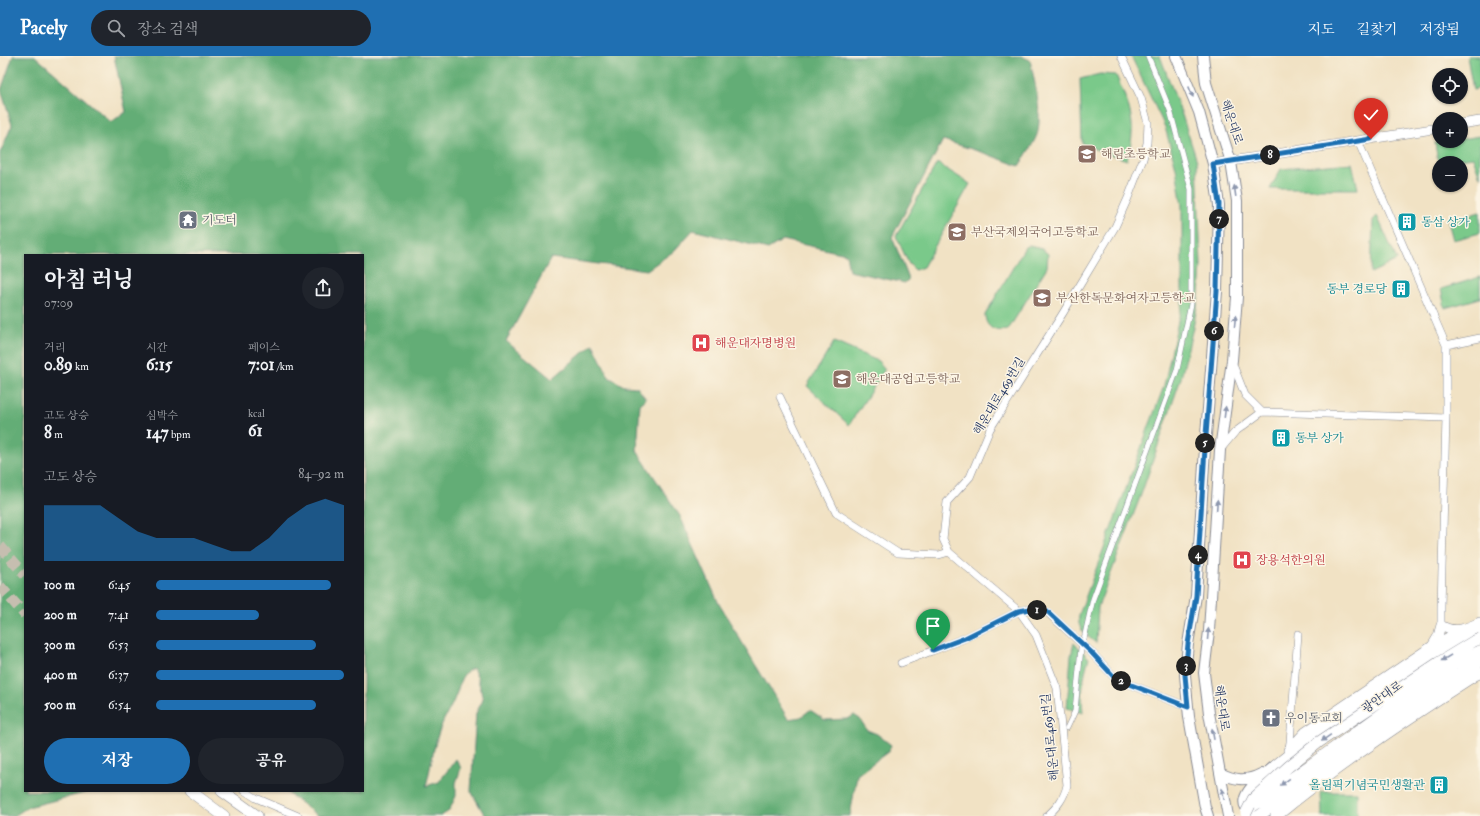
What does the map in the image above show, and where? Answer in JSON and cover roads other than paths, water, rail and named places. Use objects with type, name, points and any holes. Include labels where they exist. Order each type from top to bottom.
[{"type":"highway","points":[[1275,766],[1310,738],[1436,653],[1466,634],[1480,628]]},
{"type":"highway","points":[[1244,815],[1253,799],[1258,794],[1319,742],[1438,663],[1474,641],[1480,639]]},
{"type":"highway","name":"광안대로","points":[[1244,815],[1302,771],[1415,690],[1455,663],[1480,651]]},
{"type":"highway","name":"광안대로","points":[[1259,816],[1404,709],[1472,665],[1480,662]]},
{"type":"highway","points":[[1360,746],[1480,666]]},
{"type":"highway","points":[[1276,816],[1310,788],[1360,752],[1410,717],[1480,673]]},
{"type":"highway","points":[[191,792],[224,816]]},
{"type":"highway","points":[[223,792],[257,816]]},
{"type":"highway","points":[[211,807],[220,816]]},
{"type":"main road","points":[[1176,56],[1199,112],[1213,164],[1219,204],[1217,291],[1196,596],[1188,644],[1185,675],[1188,707],[1205,813]]},
{"type":"main road","name":"해운대로","points":[[1203,56],[1206,83],[1231,162],[1237,201],[1237,297],[1232,360],[1220,450],[1209,632],[1204,673],[1209,713],[1228,816]]},
{"type":"main road","points":[[1318,778],[1311,780],[1307,776],[1320,764],[1368,728],[1446,673],[1480,656]]},
{"type":"main road","points":[[1270,816],[1360,746],[1368,728]]},
{"type":"main road","points":[[1220,773],[1232,779],[1245,779],[1257,776],[1275,766]]},
{"type":"main road","points":[[1275,766],[1255,782],[1244,800],[1249,810],[1255,812],[1265,812],[1283,806]]},
{"type":"main road","points":[[1280,816],[1283,806]]},
{"type":"street","name":"해운대로469번길","points":[[1047,816],[1063,798],[1067,785],[1057,688],[1036,635],[1019,611],[949,552],[943,540],[948,502],[970,477],[990,428],[1063,313],[1115,227],[1143,159],[1147,143],[1148,123],[1141,98],[1121,56]]},
{"type":"street","points":[[1084,639],[1093,599],[1177,370],[1191,304],[1191,189],[1170,110],[1148,56]]},
{"type":"street","points":[[1468,123],[1480,121]]},
{"type":"street","points":[[1213,164],[1432,129]]},
{"type":"street","points":[[1358,141],[1446,345],[1446,418],[1441,625],[1438,636],[1432,646]]},
{"type":"street","points":[[1446,345],[1480,338]]},
{"type":"street","points":[[1232,360],[1245,395],[1262,412]]},
{"type":"street","points":[[780,397],[836,513],[898,554],[938,555],[949,552]]},
{"type":"street","points":[[1220,450],[1235,432],[1262,412],[1446,418]]},
{"type":"street","points":[[901,663],[965,638],[1019,611],[1030,609],[1048,612],[1091,652],[1116,679],[1188,707]]},
{"type":"street","points":[[1275,766],[1305,732],[1432,646],[1480,622]]},
{"type":"street","points":[[1441,625],[1449,630],[1462,630]]},
{"type":"street","points":[[1288,751],[1290,742],[1298,634]]},
{"type":"street","points":[[1067,728],[1075,711],[1081,648]]},
{"type":"street","points":[[247,792],[256,798],[298,816]]},
{"type":"tunnel","points":[[0,546],[24,574]]},
{"type":"tunnel","points":[[0,586],[24,614]]},
{"type":"place","name":"해림초등학교","points":[[1087,154]]},
{"type":"place","name":"기도터","points":[[188,220]]},
{"type":"place","name":"동삼 상가","points":[[1407,222]]},
{"type":"place","name":"부산국제외국어고등학교","points":[[957,232]]},
{"type":"place","name":"동부 경로당","points":[[1401,289]]},
{"type":"place","name":"부산한독문화여자고등학교","points":[[1042,298]]},
{"type":"place","name":"해운대자명병원","points":[[701,343]]},
{"type":"place","name":"해운대공업고등학교","points":[[842,379]]},
{"type":"place","name":"동부 상가","points":[[1281,438]]},
{"type":"place","name":"장용석한의원","points":[[1242,560]]},
{"type":"place","name":"우이동교회","points":[[1271,718]]},
{"type":"place","name":"올림픽기념국민생활관","points":[[1439,785]]}]
